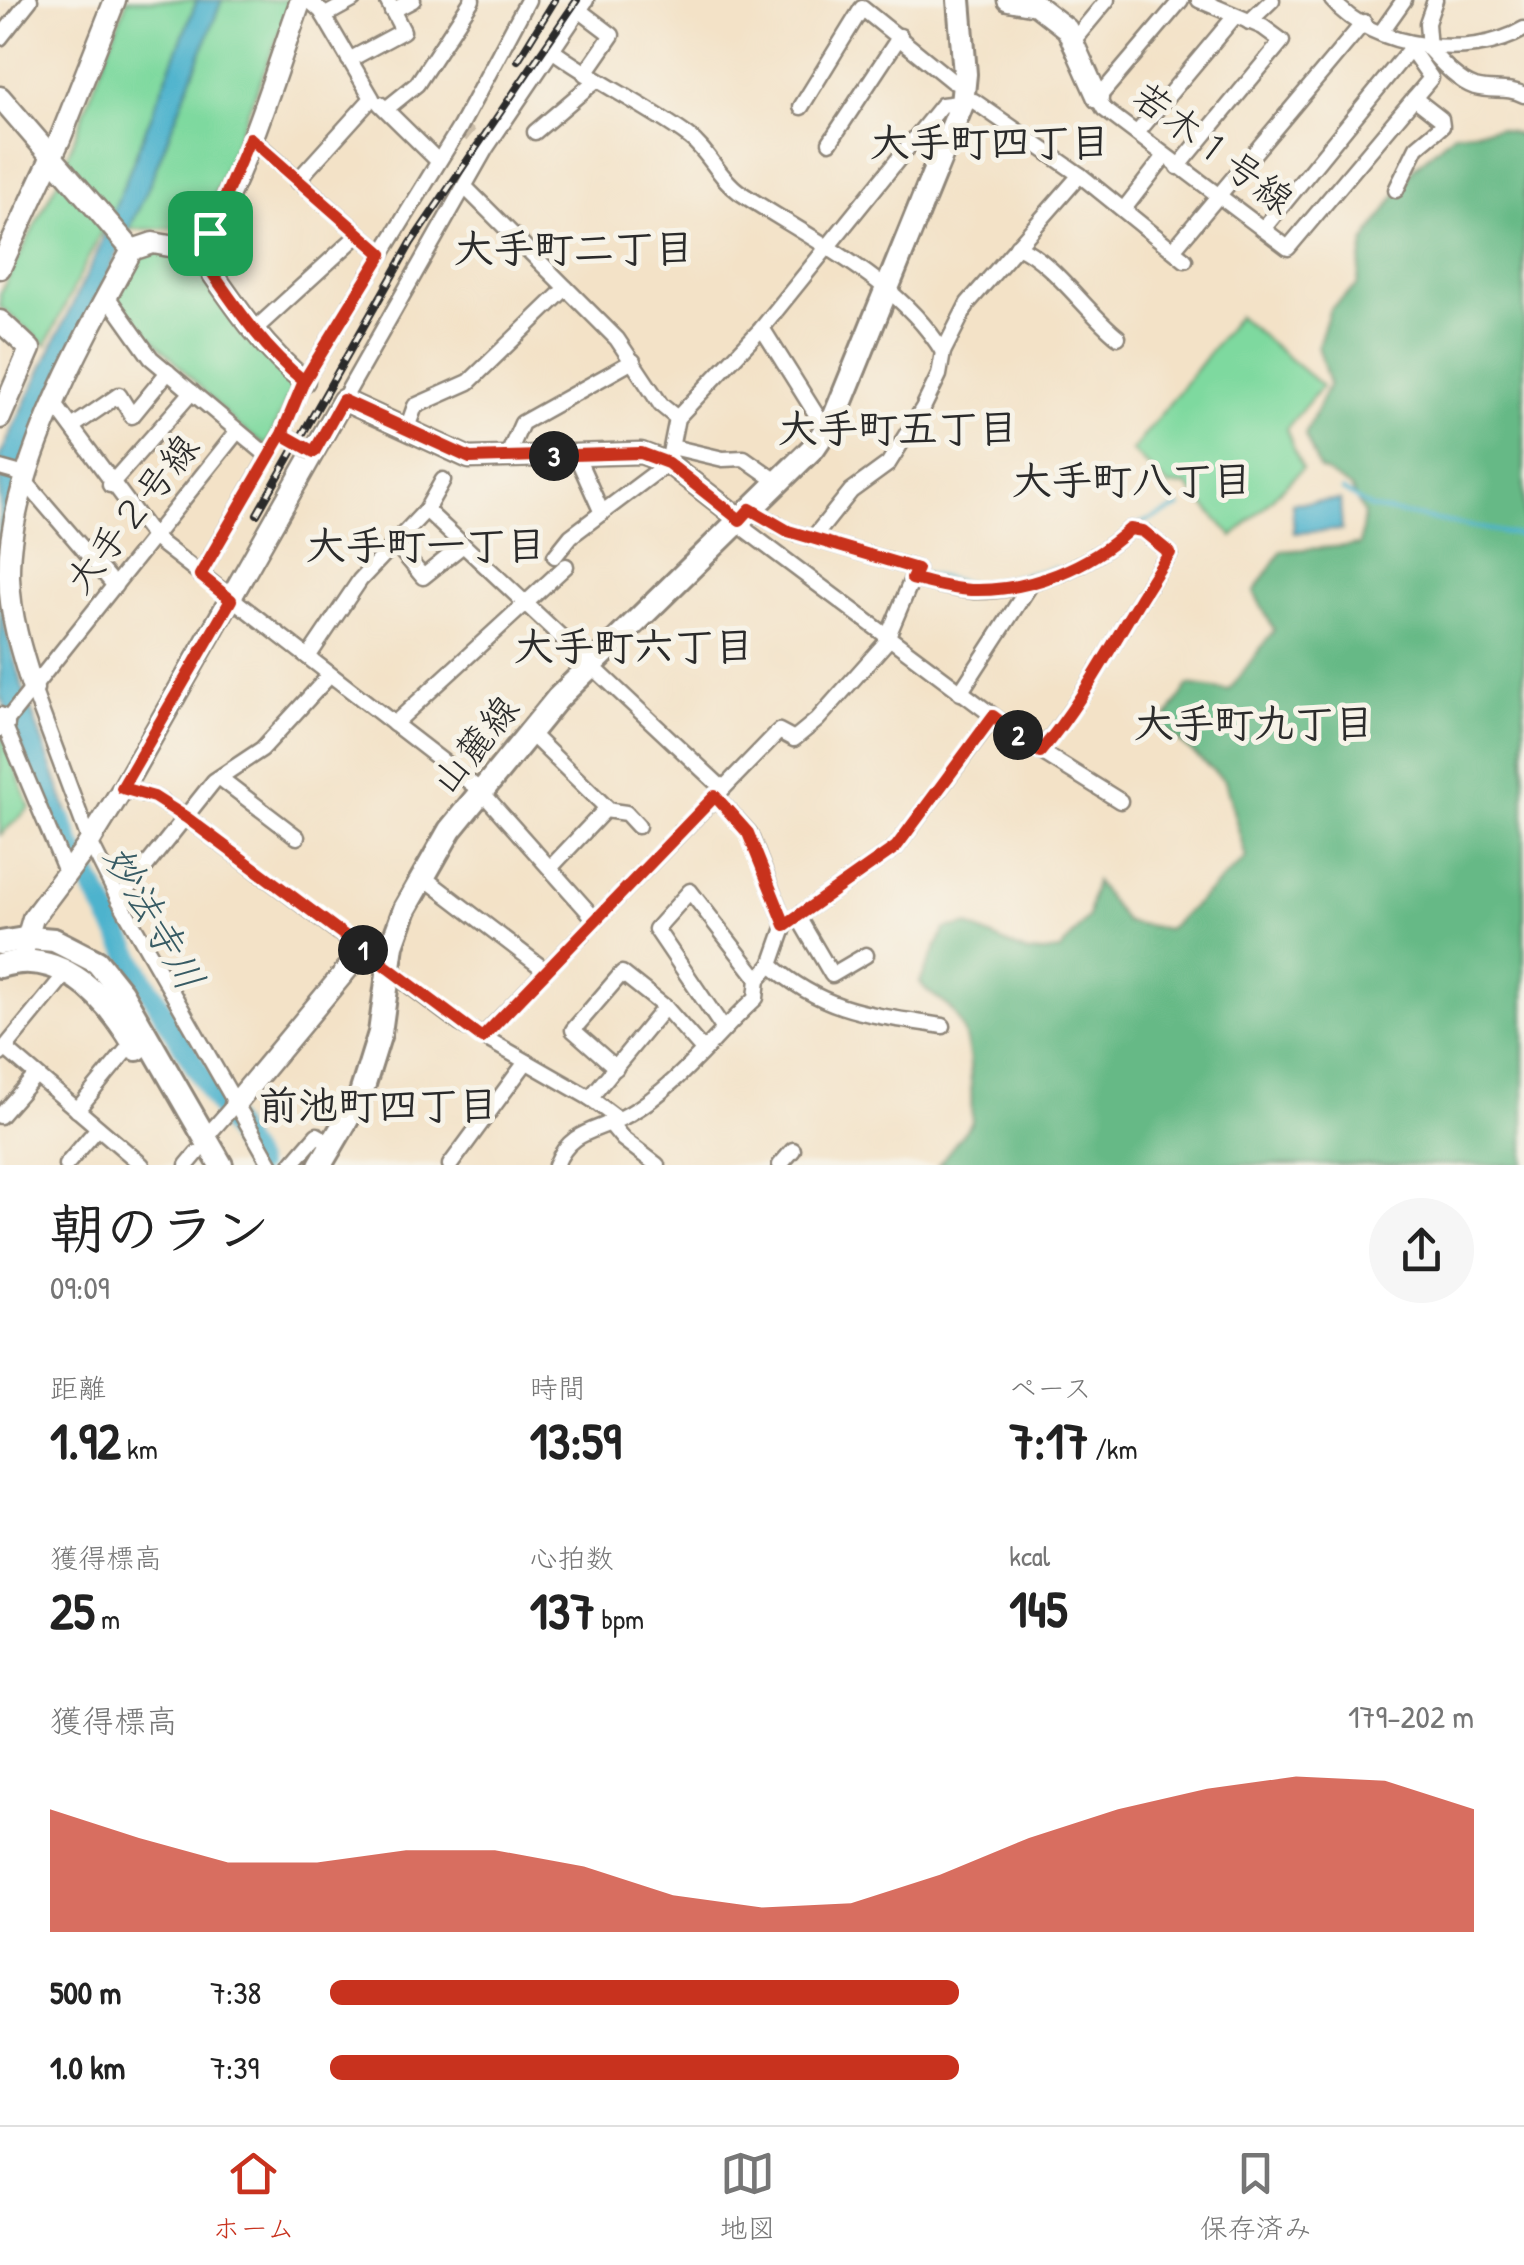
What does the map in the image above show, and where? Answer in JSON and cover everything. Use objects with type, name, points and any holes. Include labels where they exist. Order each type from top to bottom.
[{"type":"main road","name":"山麓線","points":[[320,1165],[360,1097],[380,1034],[398,927],[422,876],[481,791],[529,732],[588,668],[746,520],[826,430],[963,95],[959,0]]},
{"type":"main road","points":[[4,957],[30,938],[73,946],[104,968],[202,1150]]},
{"type":"main road","points":[[4,957],[61,968],[94,994],[133,1042],[202,1150],[220,1165]]},
{"type":"street","points":[[0,38],[30,0]]},
{"type":"street","points":[[0,268],[52,157],[115,0]]},
{"type":"street","points":[[197,251],[210,233],[250,138],[301,0]]},
{"type":"street","points":[[310,0],[324,16],[372,98],[436,158]]},
{"type":"street","points":[[324,16],[353,0]]},
{"type":"street","points":[[350,60],[403,31],[390,5],[413,0]]},
{"type":"street","points":[[386,109],[416,84],[472,0]]},
{"type":"street","points":[[200,575],[282,434],[304,381],[436,158],[460,127],[528,0]]},
{"type":"street","name":"若木１号線","points":[[1008,0],[1036,2],[1074,41],[1104,109],[1288,248],[1414,98]]},
{"type":"street","points":[[1074,41],[1107,0]]},
{"type":"street","points":[[1098,98],[1182,0]]},
{"type":"street","points":[[1178,167],[1282,40],[1199,0]]},
{"type":"street","points":[[1136,133],[1242,19],[1272,0]]},
{"type":"street","points":[[1332,0],[1344,14],[1408,46],[1429,49],[1486,44],[1524,29]]},
{"type":"street","points":[[1382,30],[1404,0]]},
{"type":"street","points":[[1435,0],[1428,23],[1429,49],[1446,67],[1475,86],[1510,88],[1524,95]]},
{"type":"street","points":[[132,1162],[36,1074],[3,1052],[61,968],[30,938],[32,918],[88,845],[465,188],[582,5],[612,35],[590,78],[534,132]]},
{"type":"street","points":[[801,107],[862,8],[900,36],[963,95],[1080,175],[1179,255],[1218,196],[1364,22]]},
{"type":"street","points":[[830,142],[900,36]]},
{"type":"street","points":[[1396,190],[1416,147],[1442,126],[1441,119],[1414,98],[1430,78],[1408,46]]},
{"type":"street","points":[[1263,229],[1408,46]]},
{"type":"street","points":[[552,50],[590,78],[690,137],[736,190],[886,290],[930,330],[942,352]]},
{"type":"street","points":[[394,724],[526,606],[561,561],[571,536],[670,455],[677,418],[762,328],[942,106],[963,95]]},
{"type":"street","points":[[0,96],[132,250]]},
{"type":"street","points":[[297,181],[372,98]]},
{"type":"street","points":[[250,138],[382,254]]},
{"type":"street","points":[[1124,209],[1165,156]]},
{"type":"street","points":[[814,537],[852,491],[888,464],[923,408],[939,374],[942,352],[968,302],[1080,175]]},
{"type":"street","points":[[465,188],[566,288],[633,361],[662,405],[677,418]]},
{"type":"street","points":[[253,332],[357,236]]},
{"type":"street","points":[[271,1165],[233,1107],[88,845],[14,628],[9,576],[22,477],[132,250],[153,244],[197,251],[253,332],[304,381]]},
{"type":"street","points":[[1017,246],[1032,252],[1089,315],[1118,337]]},
{"type":"street","points":[[406,431],[415,406],[454,392],[566,288]]},
{"type":"street","name":"大手２号線","points":[[1,724],[236,433],[151,358],[107,296]]},
{"type":"street","points":[[0,321],[30,349],[0,418]]},
{"type":"street","points":[[762,328],[826,430]]},
{"type":"street","points":[[507,457],[522,423],[633,361]]},
{"type":"street","points":[[72,427],[119,395],[132,416],[168,372]]},
{"type":"street","points":[[110,485],[192,392]]},
{"type":"street","points":[[343,400],[470,458],[641,453],[744,458],[778,482]]},
{"type":"street","points":[[56,406],[110,485],[154,538],[481,791],[552,866],[594,918]]},
{"type":"street","points":[[236,433],[268,456]]},
{"type":"street","points":[[282,434],[314,452]]},
{"type":"street","points":[[576,455],[602,513]]},
{"type":"street","points":[[670,455],[960,693],[1040,752],[1120,801]]},
{"type":"street","points":[[0,468],[22,477],[115,586]]},
{"type":"street","points":[[308,657],[360,580],[426,510],[444,480]]},
{"type":"street","points":[[426,510],[718,792],[748,833],[792,921],[832,975],[866,954]]},
{"type":"street","points":[[746,520],[814,537],[914,576],[974,590],[1032,582],[1077,568],[1104,553],[1130,529],[1143,531],[1170,553],[1135,602],[1078,703],[1040,752]]},
{"type":"street","points":[[394,542],[423,577],[464,545]]},
{"type":"street","points":[[482,1038],[778,731],[794,739],[816,720],[889,637],[914,576]]},
{"type":"street","points":[[960,693],[1032,582]]},
{"type":"street","points":[[119,900],[220,778],[262,749],[330,675]]},
{"type":"street","points":[[556,1165],[562,1149],[577,1134],[642,1104],[756,998],[758,978],[772,965],[792,921],[896,847],[993,716]]},
{"type":"street","points":[[1,724],[67,874]]},
{"type":"street","points":[[529,732],[609,810],[626,813],[638,826]]},
{"type":"street","points":[[220,778],[297,837]]},
{"type":"street","points":[[122,788],[154,797],[187,818],[482,1038],[590,1098],[614,1120],[623,1139],[657,1165]]},
{"type":"street","points":[[552,866],[609,810]]},
{"type":"street","points":[[422,876],[544,970]]},
{"type":"street","points":[[723,1028],[656,929],[690,891],[758,978]]},
{"type":"street","points":[[202,1150],[363,950]]},
{"type":"street","points":[[772,965],[803,992],[830,1005],[943,1026]]},
{"type":"street","points":[[616,1068],[572,1030],[622,973],[665,1007],[703,1050]]},
{"type":"street","points":[[590,1098],[665,1007]]},
{"type":"street","points":[[77,1110],[133,1042]]},
{"type":"street","points":[[451,1165],[526,1062]]},
{"type":"street","points":[[0,1116],[36,1074]]},
{"type":"street","points":[[66,1165],[98,1128]]},
{"type":"street","points":[[292,1165],[317,1135],[334,1145]]},
{"type":"street","points":[[780,1165],[793,1150]]},
{"type":"green space","points":[[127,0],[293,0],[201,228],[102,230],[46,345],[0,307],[0,294],[58,180]]},
{"type":"green space","points":[[1499,128],[1524,137],[1524,1165],[938,1165],[972,1122],[970,1066],[961,1025],[951,1009],[920,982],[945,929],[967,925],[1027,953],[1060,951],[1088,917],[1095,881],[1126,922],[1168,929],[1246,858],[1225,781],[1162,726],[1188,685],[1229,691],[1274,630],[1254,592],[1282,551],[1360,545],[1364,514],[1351,488],[1319,468],[1305,435],[1329,384],[1318,346],[1330,309],[1357,286],[1364,243],[1414,168],[1454,133]]},
{"type":"green space","points":[[164,250],[197,251],[294,383],[267,446],[238,426],[115,300],[137,257]]},
{"type":"green space","points":[[1238,316],[1322,386],[1286,429],[1302,469],[1233,537],[1186,485],[1168,486],[1132,451]]},
{"type":"green space","points":[[2,734],[30,808],[0,835],[0,737]]},
{"type":"water","points":[[197,0],[222,0],[146,193],[40,421],[1,579],[5,626],[22,685],[77,837],[65,857],[0,695],[0,456],[97,253]]},
{"type":"water","points":[[1340,500],[1342,530],[1294,533],[1292,503]]},
{"type":"waterway","points":[[1342,490],[1371,508],[1524,536]]},
{"type":"waterway","points":[[1139,524],[1180,507]]},
{"type":"waterway","points":[[919,573],[976,585],[1056,568]]},
{"type":"waterway","name":"妙法寺川","points":[[61,820],[71,846],[143,979],[255,1165]]},
{"type":"tunnel","points":[[460,127],[486,148]]},
{"type":"railway","points":[[518,60],[555,0]]},
{"type":"railway","points":[[257,514],[411,243],[577,0]]},
{"type":"district","name":"大手町四丁目","points":[[990,141]]},
{"type":"district","name":"大手町二丁目","points":[[574,247]]},
{"type":"district","name":"大手町五丁目","points":[[898,427]]},
{"type":"district","name":"大手町八丁目","points":[[1132,479]]},
{"type":"district","name":"大手町一丁目","points":[[426,544]]},
{"type":"district","name":"大手町六丁目","points":[[634,645]]},
{"type":"district","name":"大手町九丁目","points":[[1254,722]]},
{"type":"district","name":"前池町四丁目","points":[[378,1104]]},
{"type":"route","points":[[210,233],[197,251],[253,332],[304,381],[282,434],[200,575],[231,600],[122,788],[154,797],[187,818],[482,1038],[715,796],[748,833],[785,925],[896,847],[993,716],[1040,752],[1078,703],[1135,602],[1170,553],[1143,531],[1130,529],[1104,553],[1077,568],[1032,582],[974,590],[912,579],[917,569],[788,531],[763,520],[750,509],[740,520],[668,463],[641,453],[470,458],[343,400],[314,452],[282,434],[304,381],[382,254],[250,138],[210,233]]}]
